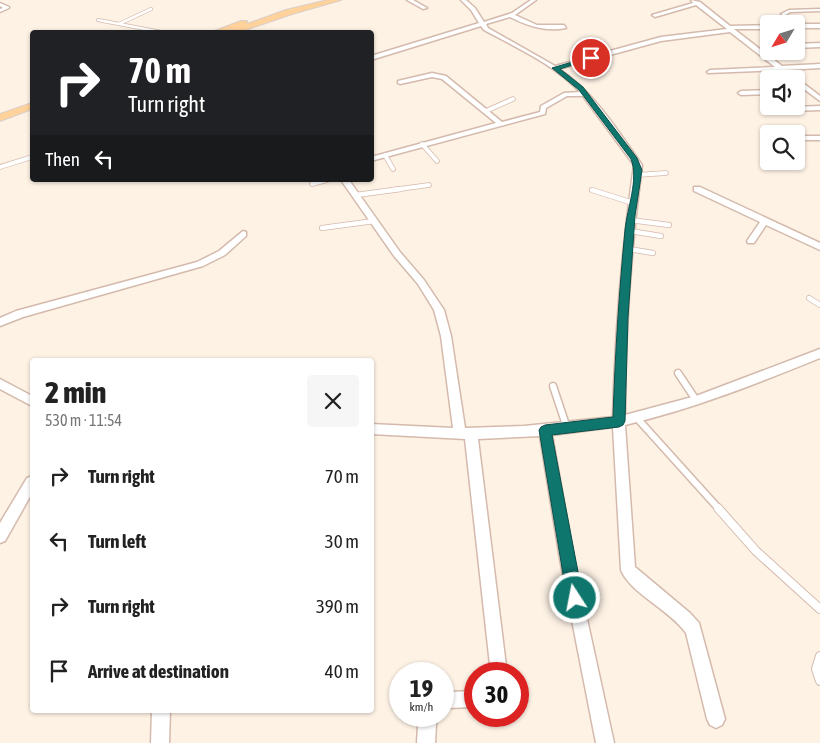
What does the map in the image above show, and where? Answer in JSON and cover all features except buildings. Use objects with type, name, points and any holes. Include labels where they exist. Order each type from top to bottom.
[{"type":"main road","points":[[222,30],[281,9],[314,0]]},
{"type":"main road","points":[[240,30],[290,12],[337,0]]},
{"type":"main road","points":[[0,110],[30,99]]},
{"type":"main road","points":[[0,118],[30,107]]},
{"type":"street","points":[[409,0],[425,8]]},
{"type":"street","points":[[463,0],[473,9],[481,24],[496,35],[555,68],[572,80],[585,94],[638,165],[630,220],[620,342],[619,421],[628,570],[685,618],[693,629],[716,719]]},
{"type":"street","points":[[374,57],[511,15],[534,0]]},
{"type":"street","points":[[655,15],[695,2],[782,70]]},
{"type":"street","points":[[0,4],[7,8],[0,11]]},
{"type":"street","points":[[787,15],[784,12],[820,10]]},
{"type":"street","points":[[511,15],[535,27],[548,29],[564,26]]},
{"type":"street","points":[[805,26],[820,26]]},
{"type":"street","points":[[555,68],[661,39],[731,29],[760,27]]},
{"type":"street","points":[[805,46],[820,45]]},
{"type":"street","points":[[755,48],[760,47]]},
{"type":"street","points":[[710,72],[820,66]]},
{"type":"street","points":[[400,82],[438,75],[450,82],[501,124]]},
{"type":"street","points":[[805,88],[820,99]]},
{"type":"street","points":[[808,90],[820,89]]},
{"type":"street","points":[[741,93],[760,92]]},
{"type":"street","points":[[374,158],[542,113],[543,107],[566,94],[585,94]]},
{"type":"street","points":[[805,109],[820,108]]},
{"type":"street","points":[[805,138],[820,138]]},
{"type":"street","points":[[346,182],[397,254],[421,282],[439,310],[466,434],[497,662]]},
{"type":"street","points":[[697,189],[820,247]]},
{"type":"street","points":[[752,241],[764,221]]},
{"type":"street","points":[[0,322],[28,312],[200,264],[222,253],[243,234]]},
{"type":"street","points":[[374,429],[466,434],[545,430],[619,421],[696,400],[771,373],[820,352]]},
{"type":"street","points":[[0,384],[30,400]]},
{"type":"street","points":[[545,430],[567,559],[605,743]]},
{"type":"street","points":[[0,536],[30,485]]},
{"type":"street","points":[[160,743],[161,713]]},
{"type":"street","points":[[426,743],[427,727]]},
{"type":"lane","points":[[119,24],[151,9]]},
{"type":"lane","points":[[98,20],[150,30]]},
{"type":"lane","points":[[486,111],[513,99]]},
{"type":"lane","points":[[422,144],[436,162]]},
{"type":"lane","points":[[385,155],[392,169]]},
{"type":"lane","points":[[0,167],[30,157]]},
{"type":"lane","points":[[637,175],[666,173]]},
{"type":"lane","points":[[312,184],[320,182]]},
{"type":"lane","points":[[356,195],[429,185]]},
{"type":"lane","points":[[592,190],[633,203]]},
{"type":"lane","points":[[630,220],[669,225]]},
{"type":"lane","points":[[322,228],[374,221]]},
{"type":"lane","points":[[630,231],[660,236]]},
{"type":"lane","points":[[629,249],[653,253]]},
{"type":"lane","points":[[809,298],[820,305]]},
{"type":"lane","points":[[678,373],[696,400]]},
{"type":"lane","points":[[553,386],[567,428]]},
{"type":"lane","points":[[636,417],[756,552],[820,609]]},
{"type":"lane","points":[[820,656],[816,663],[816,676],[820,682]]},
{"type":"route","points":[[575,598],[545,430],[619,421],[620,342],[631,216],[638,170],[638,165],[634,159],[581,89],[555,68],[591,58]]}]
